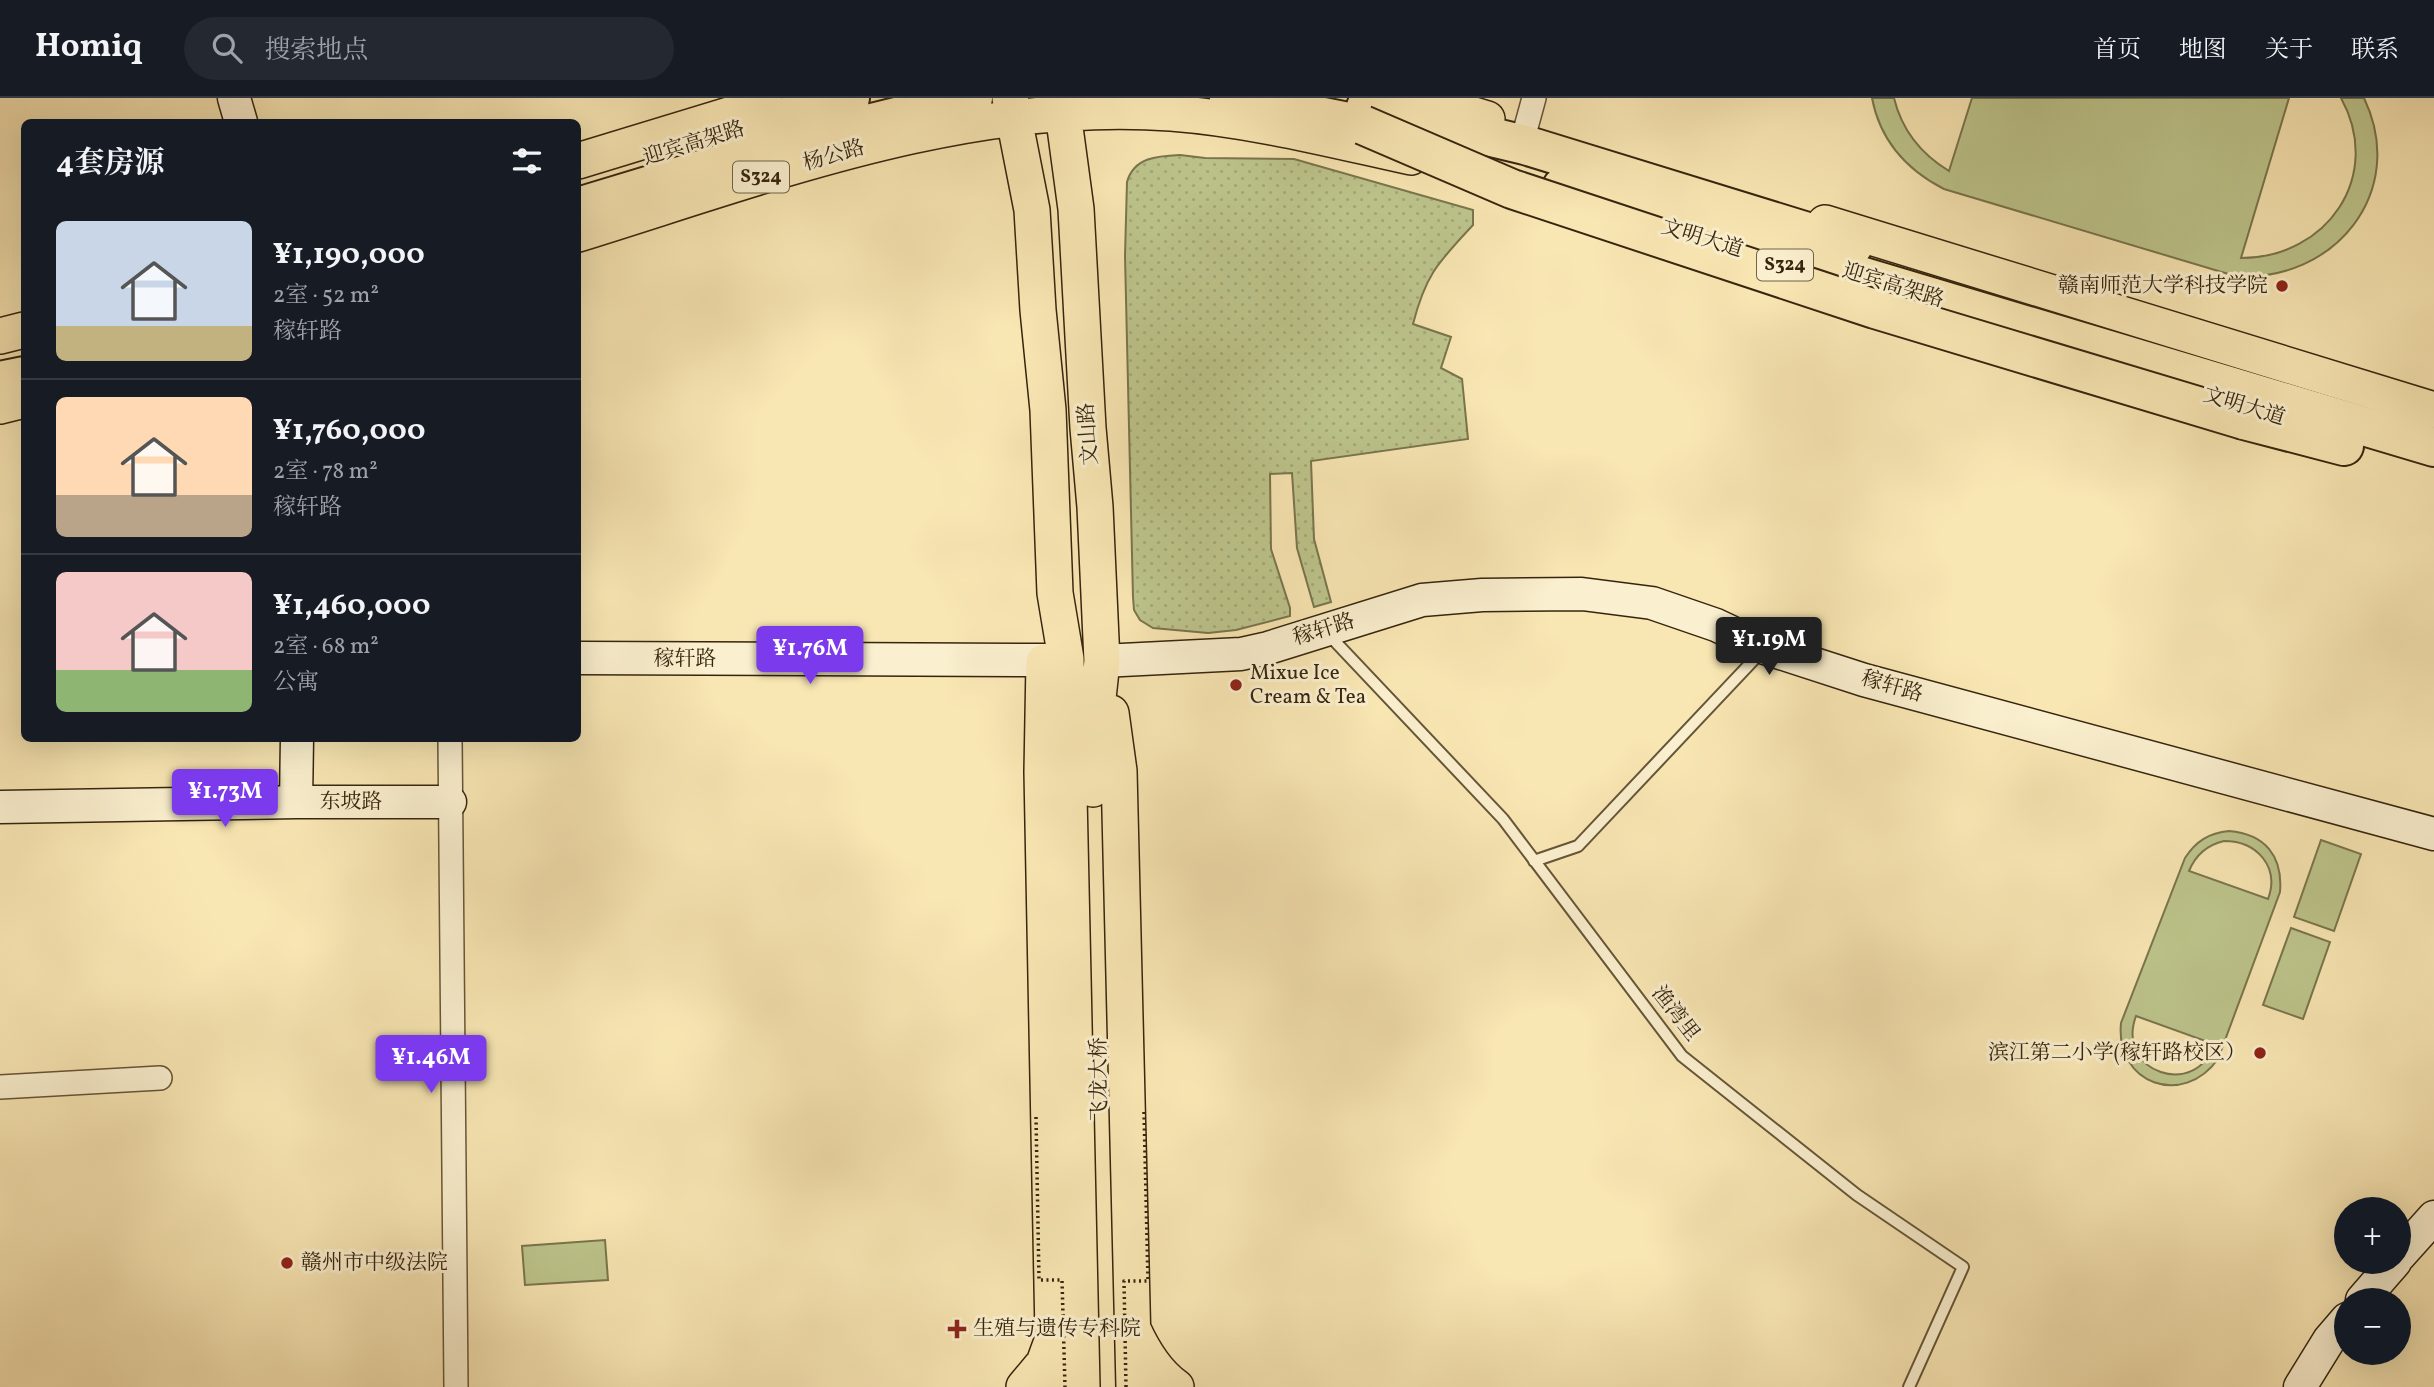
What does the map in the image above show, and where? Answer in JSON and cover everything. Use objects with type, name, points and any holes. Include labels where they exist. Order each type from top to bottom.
[{"type":"highway","name":"迎宾高架路","points":[[581,179],[850,98]]},
{"type":"highway","name":"迎宾高架路","points":[[581,206],[783,145],[973,98]]},
{"type":"highway","name":"迎宾高架路","points":[[1229,98],[1363,125],[2434,447]]},
{"type":"highway","name":"迎宾高架路","points":[[1328,98],[1525,145],[2434,425]]},
{"type":"highway","points":[[1363,125],[1512,189],[1875,309],[2244,420],[2434,467]]},
{"type":"highway","points":[[0,357],[21,353]]},
{"type":"highway","points":[[0,381],[21,377]]},
{"type":"main road","points":[[581,160],[785,98]]},
{"type":"main road","name":"S324","points":[[1418,98],[2434,410]]},
{"type":"main road","name":"文明大道","points":[[1013,108],[1063,105],[1228,120],[1510,180],[2434,467]]},
{"type":"main road","name":"文山路","points":[[1063,105],[1076,209],[1102,661],[1093,744],[1081,771]]},
{"type":"main road","name":"杨公路","points":[[581,233],[785,170],[1013,108]]},
{"type":"main road","name":"文山路","points":[[1013,108],[1032,210],[1048,410],[1055,593],[1081,771]]},
{"type":"main road","points":[[0,336],[21,331]]},
{"type":"main road","points":[[0,406],[21,401]]},
{"type":"main road","points":[[1054,1387],[1043,786],[1044,660],[1055,593]]},
{"type":"main road","points":[[1102,661],[1119,771],[1134,1387]]},
{"type":"main road","name":"飞龙大桥","points":[[1081,771],[1082,1387]]},
{"type":"main road","name":"飞龙大桥","points":[[1081,771],[1107,1387]]},
{"type":"main road","points":[[1132,1327],[1149,1358],[1176,1387]]},
{"type":"main road","points":[[1024,1387],[1044,1363],[1053,1338]]},
{"type":"street","points":[[234,98],[241,119]]},
{"type":"street","points":[[1525,131],[1534,98]]},
{"type":"street","name":"稼轩路","points":[[1102,661],[1241,654],[1422,600],[1482,595],[1582,594],[1652,603],[1716,625],[1765,648],[1864,680],[2434,834]]},
{"type":"street","name":"稼轩路","points":[[581,658],[1044,660]]},
{"type":"street","points":[[296,802],[297,742]]},
{"type":"street","points":[[450,742],[456,1387]]},
{"type":"street","name":"东坡路","points":[[0,807],[450,802]]},
{"type":"street","points":[[0,1087],[160,1078]]},
{"type":"street","points":[[2411,1243],[2434,1217]]},
{"type":"street","points":[[2372,1288],[2385,1274]]},
{"type":"street","points":[[2300,1387],[2334,1334]]},
{"type":"lane","name":"渔湾里","points":[[1323,630],[1503,819],[1682,1056],[1857,1195],[1963,1267],[1909,1387]]},
{"type":"lane","points":[[1534,861],[1578,846],[1765,648]]},
{"type":"path","points":[[1126,1387],[1124,1281],[1148,1281],[1144,1112]]},
{"type":"path","points":[[1036,1117],[1039,1280],[1062,1280],[1065,1387]]},
{"type":"green space","points":[[1872,98],[1894,98],[1902,121],[1914,140],[1930,157],[1949,171],[1972,98],[2289,98],[2241,258],[2272,254],[2299,244],[2322,228],[2339,207],[2351,183],[2356,156],[2353,127],[2341,98],[2364,98],[2375,133],[2377,166],[2369,197],[2354,225],[2331,248],[2303,264],[2271,274],[2235,276],[1944,189],[1918,173],[1897,152],[1881,127]]},
{"type":"green space","points":[[1180,155],[1205,158],[1294,159],[1473,210],[1473,225],[1435,269],[1423,292],[1413,324],[1451,337],[1441,368],[1462,379],[1468,439],[1311,461],[1314,539],[1331,602],[1314,607],[1297,548],[1292,473],[1270,474],[1271,549],[1290,608],[1290,616],[1236,630],[1208,633],[1153,628],[1140,620],[1134,610],[1133,597],[1125,256],[1127,182],[1135,167],[1141,163],[1155,157]]},
{"type":"green space","points":[[2222,832],[2242,833],[2262,842],[2269,849],[2278,868],[2280,892],[2218,1059],[2204,1074],[2187,1083],[2170,1085],[2154,1082],[2140,1074],[2129,1061],[2122,1044],[2121,1023],[2185,858],[2204,839]],"holes":[[[2224,841],[2246,846],[2263,858],[2271,876],[2268,899],[2189,871],[2203,851]],[[2136,1016],[2214,1044],[2205,1061],[2192,1071],[2176,1074],[2161,1072],[2147,1064],[2137,1052],[2133,1036]]]},
{"type":"green space","points":[[2321,840],[2361,854],[2334,931],[2294,917]]},
{"type":"green space","points":[[2291,928],[2330,942],[2303,1019],[2263,1005]]},
{"type":"green space","points":[[605,1240],[608,1280],[525,1285],[522,1246]]},
{"type":"place","name":"赣南师范大学科技学院","points":[[2282,286]]},
{"type":"place","name":"Mixue Ice Cream & Tea","points":[[1236,685]]},
{"type":"place","name":"滨江第二小学(稼轩路校区）","points":[[2260,1053]]},
{"type":"place","name":"赣州市中级法院","points":[[287,1263]]},
{"type":"place","name":"生殖与遗传专科院","points":[[957,1329]]}]
